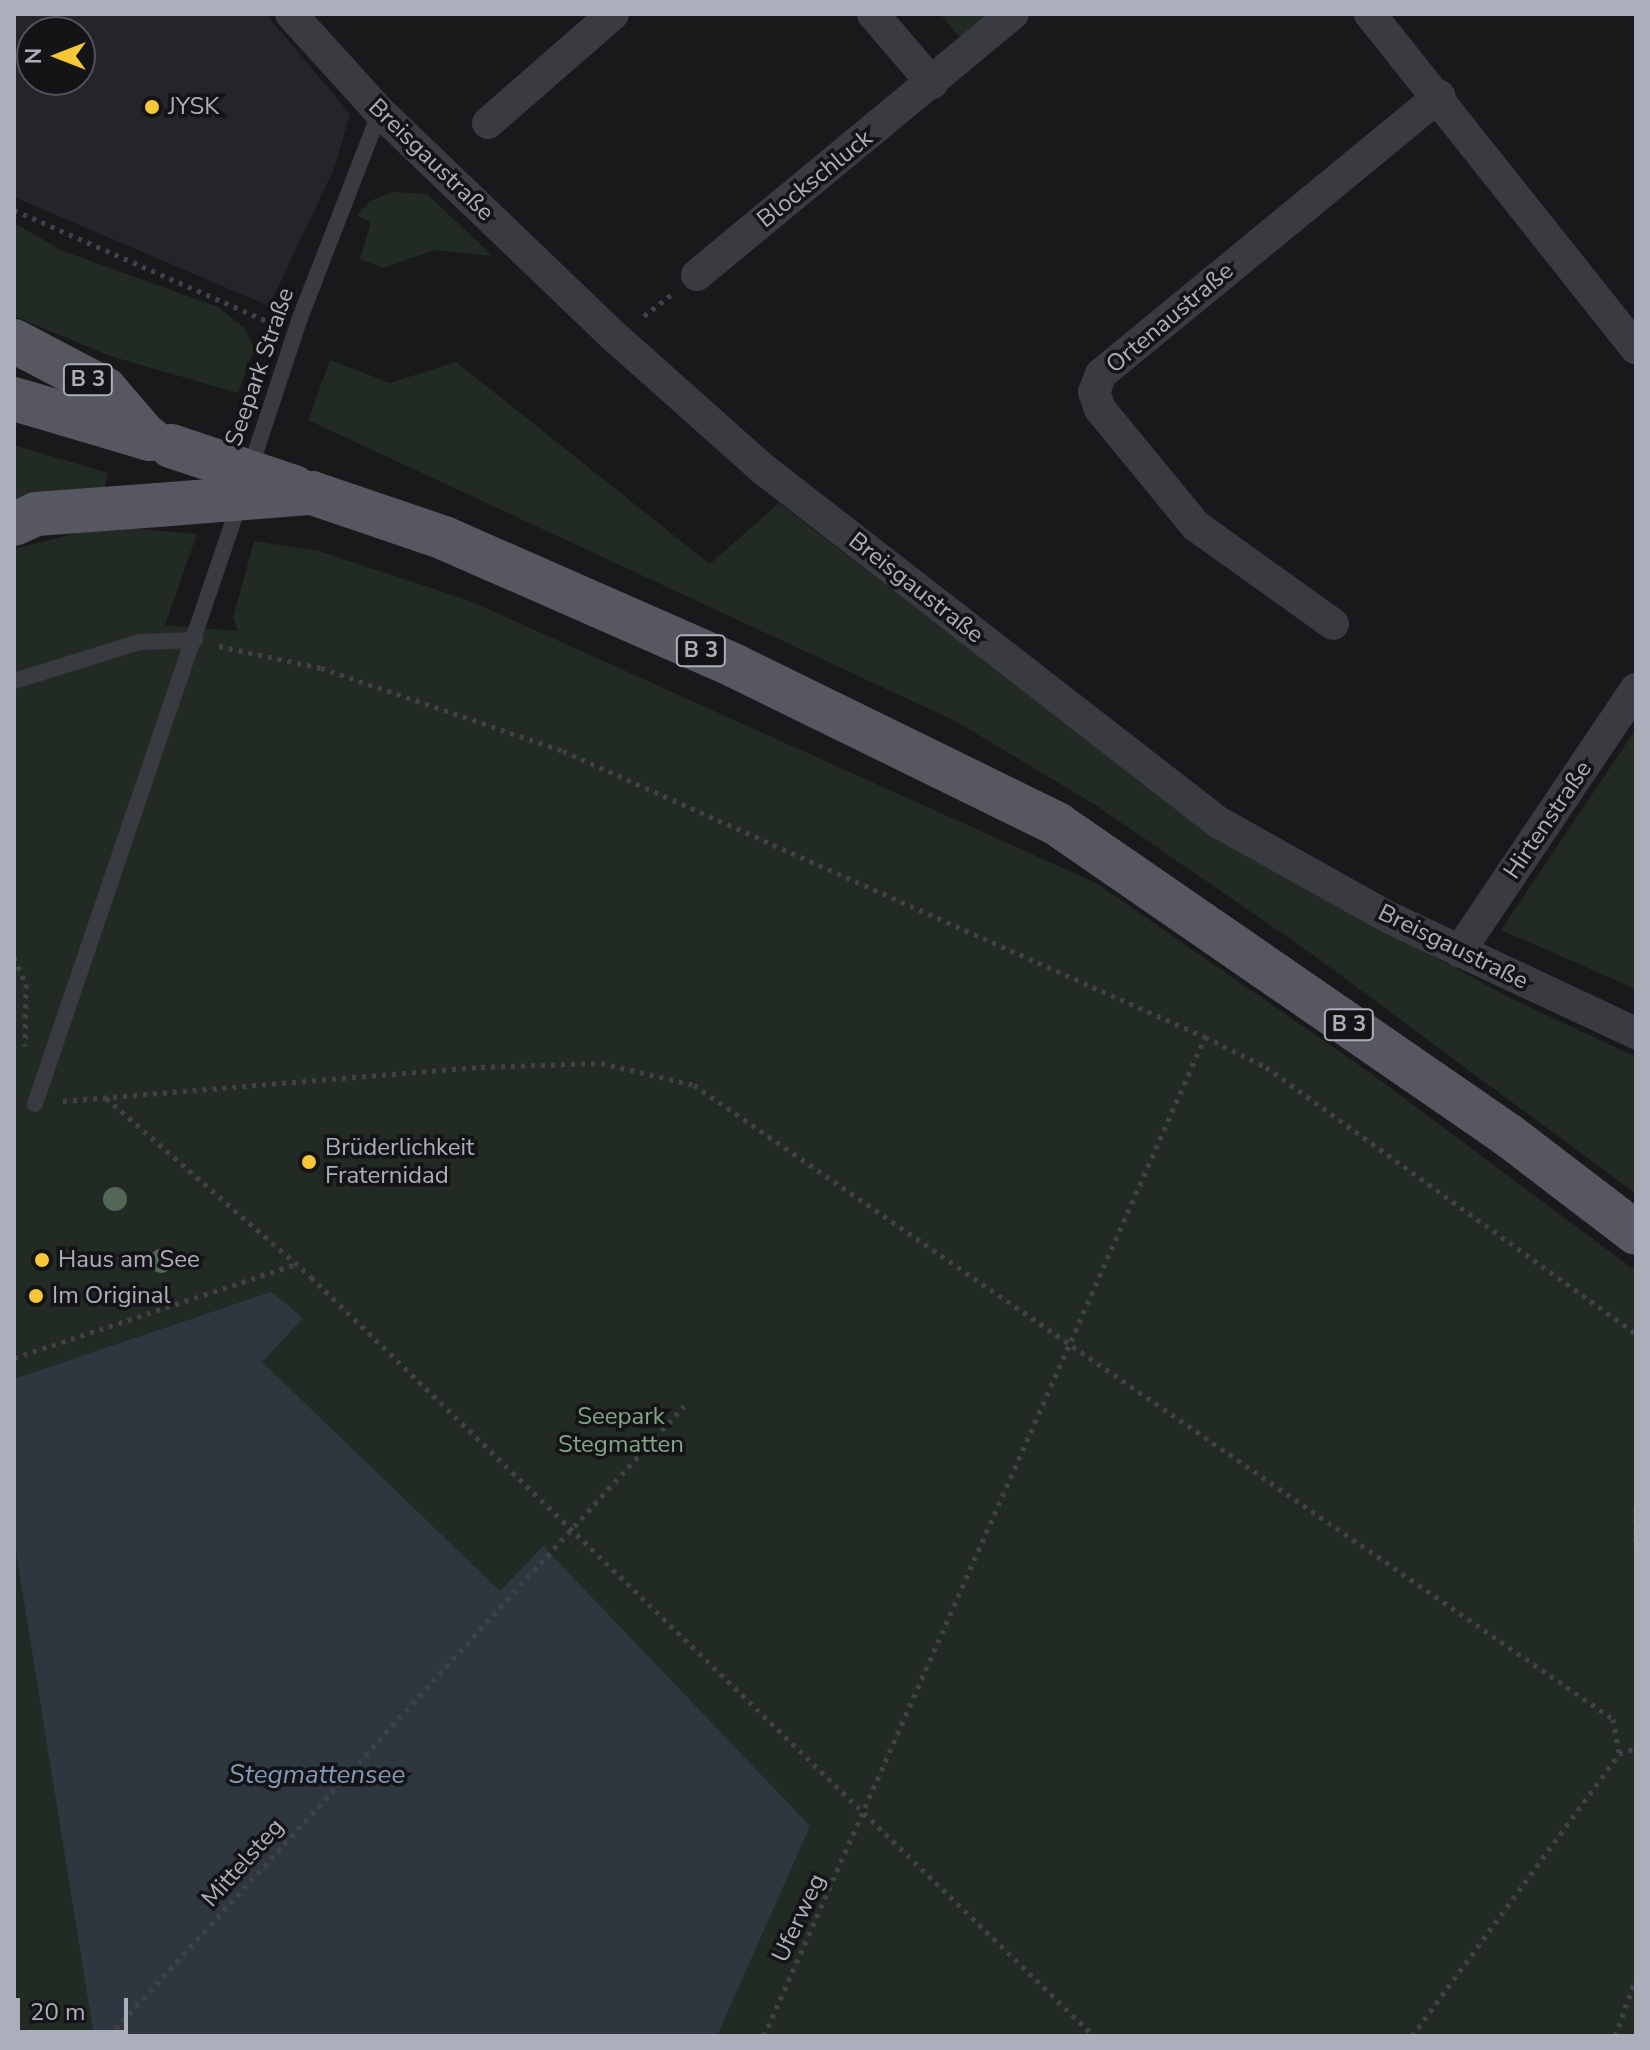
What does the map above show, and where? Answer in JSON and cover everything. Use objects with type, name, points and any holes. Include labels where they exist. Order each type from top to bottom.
[{"type":"main road","name":"B 3","points":[[14,341],[105,389],[159,442]]},
{"type":"main road","name":"B 3","points":[[14,399],[159,442],[444,538],[735,666],[1057,824],[1508,1135],[1636,1233]]},
{"type":"main road","name":"B 3","points":[[14,524],[36,514],[323,496]]},
{"type":"street","name":"Breisgaustraße","points":[[291,14],[380,112],[616,338],[763,469],[1218,822],[1459,952],[1636,1033]]},
{"type":"street","points":[[488,123],[613,14]]},
{"type":"street","points":[[873,14],[932,83]]},
{"type":"street","name":"Blockschluck","points":[[697,275],[1013,14]]},
{"type":"street","points":[[1370,14],[1440,96],[1636,348]]},
{"type":"street","name":"Ortenaustraße","points":[[1333,624],[1196,526],[1100,409],[1094,392],[1101,374],[1440,96]]},
{"type":"street","name":"Hirtenstraße","points":[[1459,952],[1636,689]]},
{"type":"lane","name":"Seepark Straße","points":[[37,1096],[195,640],[295,333],[380,112]]},
{"type":"lane","points":[[14,681],[140,642],[195,640]]},
{"type":"path","points":[[14,210],[295,333]]},
{"type":"path","points":[[616,338],[697,275]]},
{"type":"path","points":[[195,640],[321,668],[563,751],[1205,1037],[1266,1067],[1636,1334]]},
{"type":"path","points":[[14,957],[26,984],[25,1045],[37,1096],[105,1097],[481,1067],[601,1063],[694,1085],[1613,1719],[1619,1754]]},
{"type":"path","name":"Uferweg","points":[[764,2036],[866,1814],[1205,1037]]},
{"type":"path","points":[[105,1097],[294,1265],[572,1526],[1094,2036]]},
{"type":"path","points":[[14,1358],[294,1265]]},
{"type":"path","name":"Mittelsteg","points":[[109,2036],[684,1406]]},
{"type":"path","points":[[1636,1508],[1636,1548]]},
{"type":"path","points":[[1412,2036],[1619,1754],[1636,1748]]},
{"type":"path","points":[[1615,2036],[1636,1978]]},
{"type":"shaded area","points":[[14,14],[266,14],[350,114],[334,169],[269,306],[14,197]]},
{"type":"green space","points":[[940,14],[989,14],[960,38]]},
{"type":"green space","points":[[392,192],[427,194],[493,256],[435,250],[383,268],[360,259],[371,222],[357,216],[370,201]]},
{"type":"green space","points":[[14,223],[63,251],[218,307],[245,328],[254,349],[238,393],[110,356],[14,316]]},
{"type":"green space","points":[[330,360],[390,383],[456,362],[710,564],[779,503],[1212,835],[1508,997],[1636,1057],[1636,1194],[1305,949],[1094,804],[955,721],[308,420]]},
{"type":"green space","points":[[14,445],[108,473],[104,490],[14,503]]},
{"type":"green space","name":"Seepark Stegmatten","points":[[104,526],[197,534],[165,625],[238,631],[233,618],[254,541],[319,551],[470,601],[1096,883],[1369,1072],[1636,1271],[1636,2036],[14,2036],[14,549]]},
{"type":"green space","points":[[1636,729],[1636,989],[1501,930]]},
{"type":"water","name":"Stegmattensee","points":[[271,1292],[303,1318],[262,1362],[500,1591],[543,1546],[810,1826],[717,2036],[94,2036],[14,1539],[14,1379]]},
{"type":"place","name":"JYSK","points":[[152,107]]},
{"type":"place","name":"Brüderlichkeit Fraternidad","points":[[309,1162]]},
{"type":"place","name":"Haus am See","points":[[42,1260]]},
{"type":"place","name":"Im Original","points":[[36,1296]]}]
